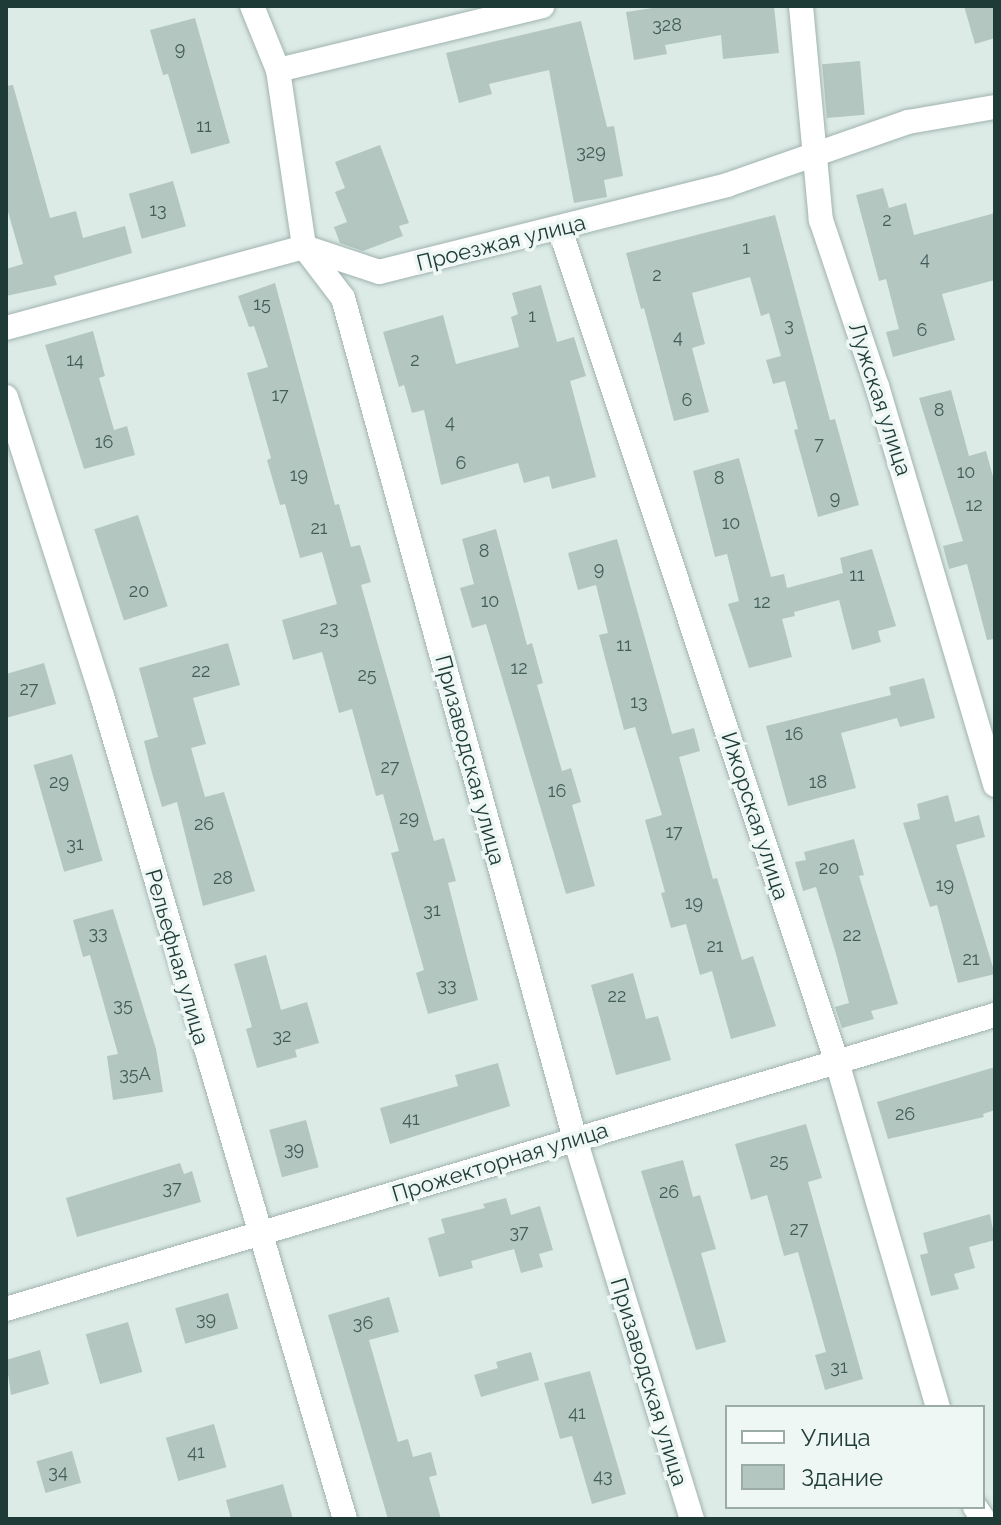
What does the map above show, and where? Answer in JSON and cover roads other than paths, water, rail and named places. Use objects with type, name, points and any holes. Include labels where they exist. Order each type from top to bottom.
[{"type":"street","name":"Призаводская улица","points":[[252,6],[278,70],[304,247],[343,298],[575,1139],[692,1519]]},
{"type":"street","points":[[278,70],[542,6]]},
{"type":"street","name":"Лужская улица","points":[[801,6],[821,220],[877,386],[995,785]]},
{"type":"street","name":"Проезжая улица","points":[[304,247],[379,272],[727,185],[908,122],[995,107]]},
{"type":"street","name":"Ижорская улица","points":[[560,229],[837,1062],[937,1405]]},
{"type":"street","points":[[6,328],[304,247]]},
{"type":"street","name":"Рельефная улица","points":[[6,397],[102,696],[258,1234],[345,1519]]},
{"type":"street","name":"Прожекторная улица","points":[[6,1309],[995,1015]]}]
